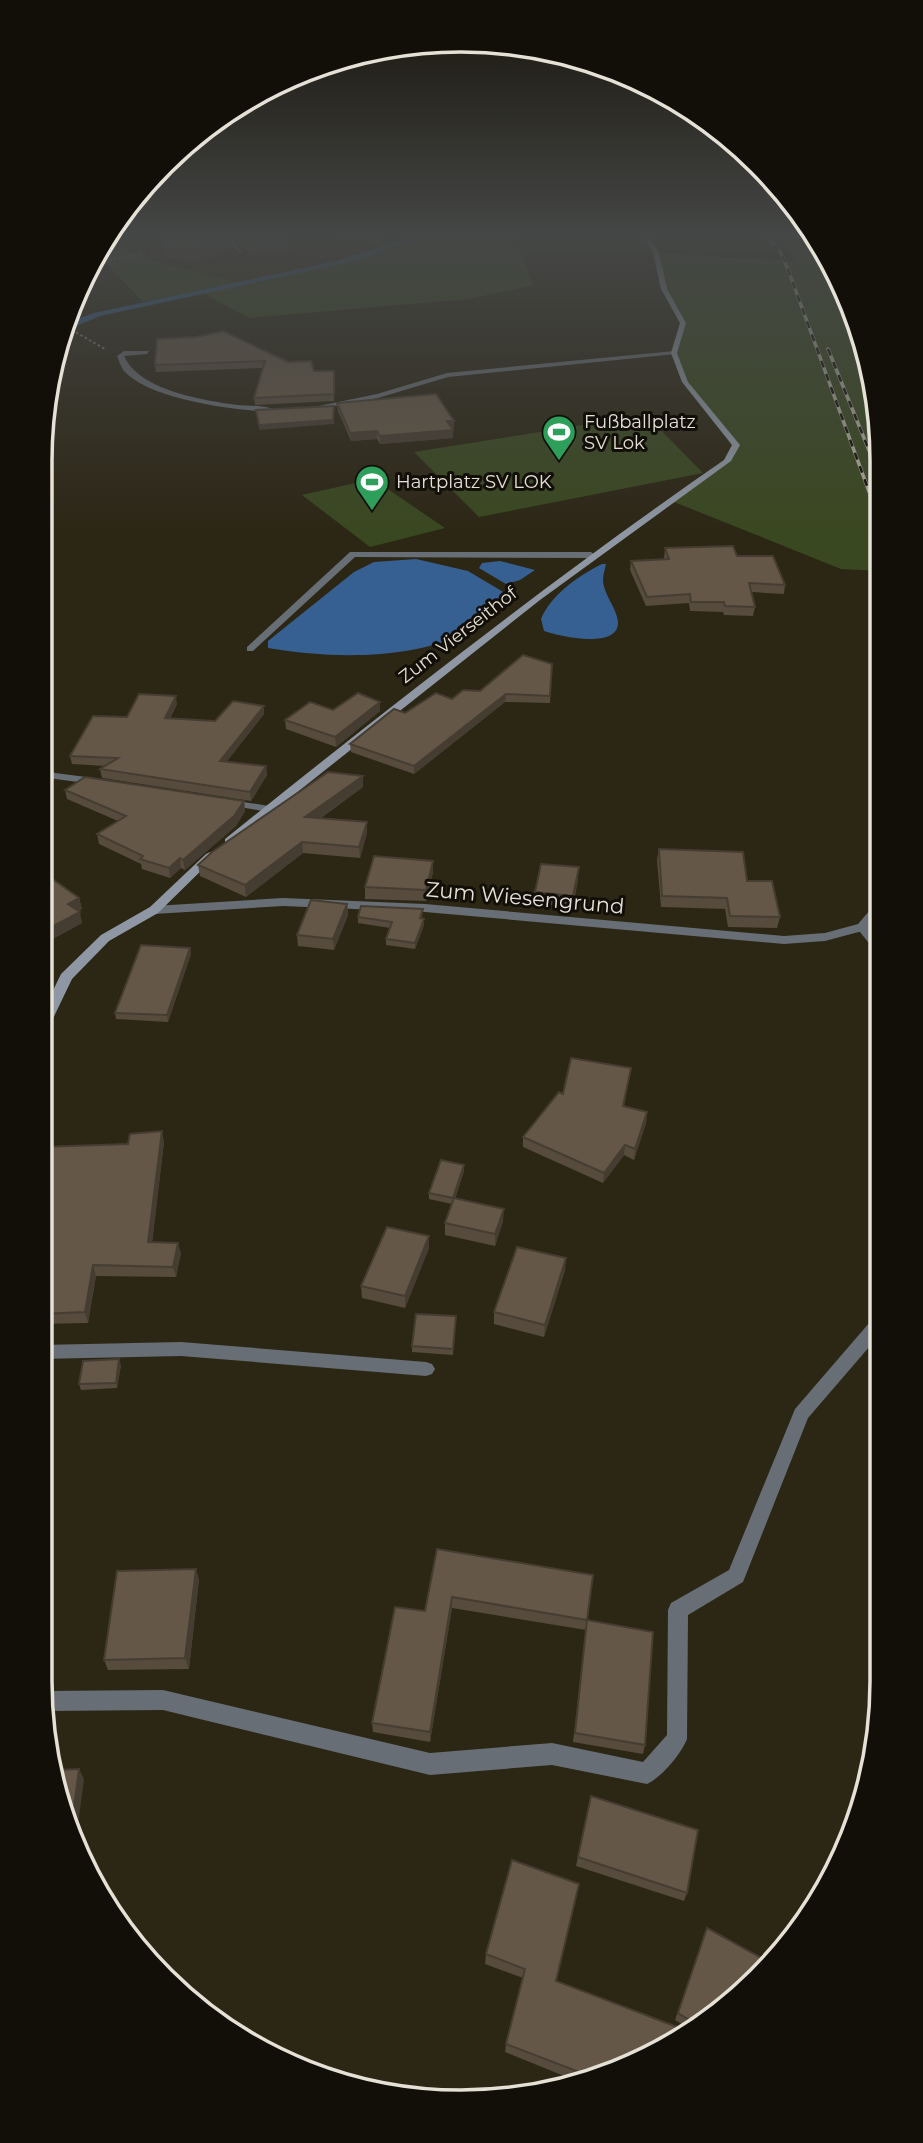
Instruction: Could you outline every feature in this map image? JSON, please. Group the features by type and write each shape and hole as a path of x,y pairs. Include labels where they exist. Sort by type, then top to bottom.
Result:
{"street":[{"path":"307,409 378,396 447,375 674,353 680,334"},
{"path":"147,352 123,354 120,356 121,365 131,376 167,391 254,410 281,410"},
{"name":"Zum Vierseithof","path":"53,1003 66,977 105,938 154,910 209,857 487,634 591,555 727,461 736,445 685,382 674,353"},
{"path":"250,649 353,554 591,555"},
{"path":"53,777 113,784"},
{"path":"217,801 269,809"},
{"name":"Zum Wiesengrund","path":"154,910 283,902 425,908 784,940 825,936 862,926"},
{"path":"870,917 862,926 870,936"},
{"path":"53,994 57,995"},
{"path":"53,1701 163,1699 430,1764 552,1754 647,1773 677,1739 678,1610 736,1576 801,1414 870,1334"},
{"path":"53,1352 181,1349 426,1369"}],"path":[{"path":"77,334 109,351 123,354"}],"green space":[{"path":"680,334 850,334 863,382 870,435 870,570 841,569 669,500 727,461 736,445 685,382 674,353"},
{"name":"Fußballplatz SV Lok","path":"646,415 703,473 479,517 414,452"},
{"name":"Hartplatz SV LOK","path":"373,479 445,528 370,547 302,495"}],"water":[{"path":"416,559 468,571 510,596 486,621 470,632 422,648 370,655 345,655 268,648 268,641 354,572 374,562"},
{"path":"500,561 535,570 520,580 506,584 479,568 482,563"},
{"path":"606,564 604,585 617,617 616,631 609,636 587,639 544,631 541,619 551,602 575,580"}],"building":[{"path":"229,334 288,362 311,361 314,371 334,371 334,394 254,398 265,361 155,365 157,339"},
{"path":"436,394 454,421 447,421 453,430 380,436 377,431 350,433 337,403"},
{"path":"334,406 333,420 259,425 256,410"},
{"path":"733,546 737,556 773,556 785,585 749,583 755,607 725,606 724,602 691,602 690,594 647,597 631,561 669,559 665,548"},
{"path":"523,655 552,664 550,696 506,694 414,766 350,744 394,709 405,713 436,693 452,699 463,690 480,691"},
{"path":"358,693 380,702 335,737 285,720 310,702 333,710"},
{"path":"139,694 176,696 165,718 215,721 233,701 264,706 220,761 266,766 250,792 100,769 118,758 70,756 93,716 127,717"},
{"path":"328,772 363,776 305,817 367,822 359,847 302,842 245,885 198,865 212,852"},
{"path":"85,777 244,801 234,816 183,860 180,858 169,868 140,859 143,856 97,834 126,816 65,790"},
{"path":"659,849 743,852 747,881 772,881 780,917 730,916 727,898 662,896"},
{"path":"374,856 433,861 426,890 365,887"},
{"path":"541,864 579,867 573,896 535,892"},
{"path":"53,879 79,898 68,904 80,912 53,926"},
{"path":"311,900 347,904 333,939 297,935"},
{"path":"361,906 423,909 420,918 424,919 415,943 386,939 392,922 358,917"},
{"path":"141,945 190,948 167,1015 115,1013"},
{"path":"571,1058 631,1068 623,1106 647,1112 635,1149 625,1145 604,1173 523,1137 559,1092 563,1094"},
{"path":"162,1131 148,1242 178,1243 173,1267 93,1265 85,1312 53,1313 53,1147 128,1144 130,1134"},
{"path":"441,1160 464,1165 453,1198 429,1193"},
{"path":"454,1198 504,1209 495,1234 445,1223"},
{"path":"387,1227 429,1236 405,1296 361,1286"},
{"path":"517,1247 566,1258 545,1325 494,1312"},
{"path":"416,1314 456,1316 453,1349 412,1346"},
{"path":"119,1359 116,1383 79,1384 83,1361"},
{"path":"437,1549 593,1575 587,1620 452,1597 430,1732 372,1723 395,1607 425,1611"},
{"path":"196,1569 185,1658 104,1660 117,1571"},
{"path":"587,1620 653,1632 645,1745 575,1733"},
{"path":"79,1769 74,1811 66,1787 62,1770"},
{"path":"591,1796 698,1830 687,1893 578,1857"},
{"path":"512,1860 579,1884 556,1981 677,2027 677,2030 618,2059 581,2073 506,2044 525,1969 486,1954"},
{"path":"707,1928 762,1958 731,1989 691,2021 678,2013"}],"railway":[{"path":"812,334 870,494"},
{"path":"828,349 870,453"}],"place":[{"name":"Fußballplatz SV Lok","path":"559,462"},
{"name":"Hartplatz SV LOK","path":"372,512"}]}
